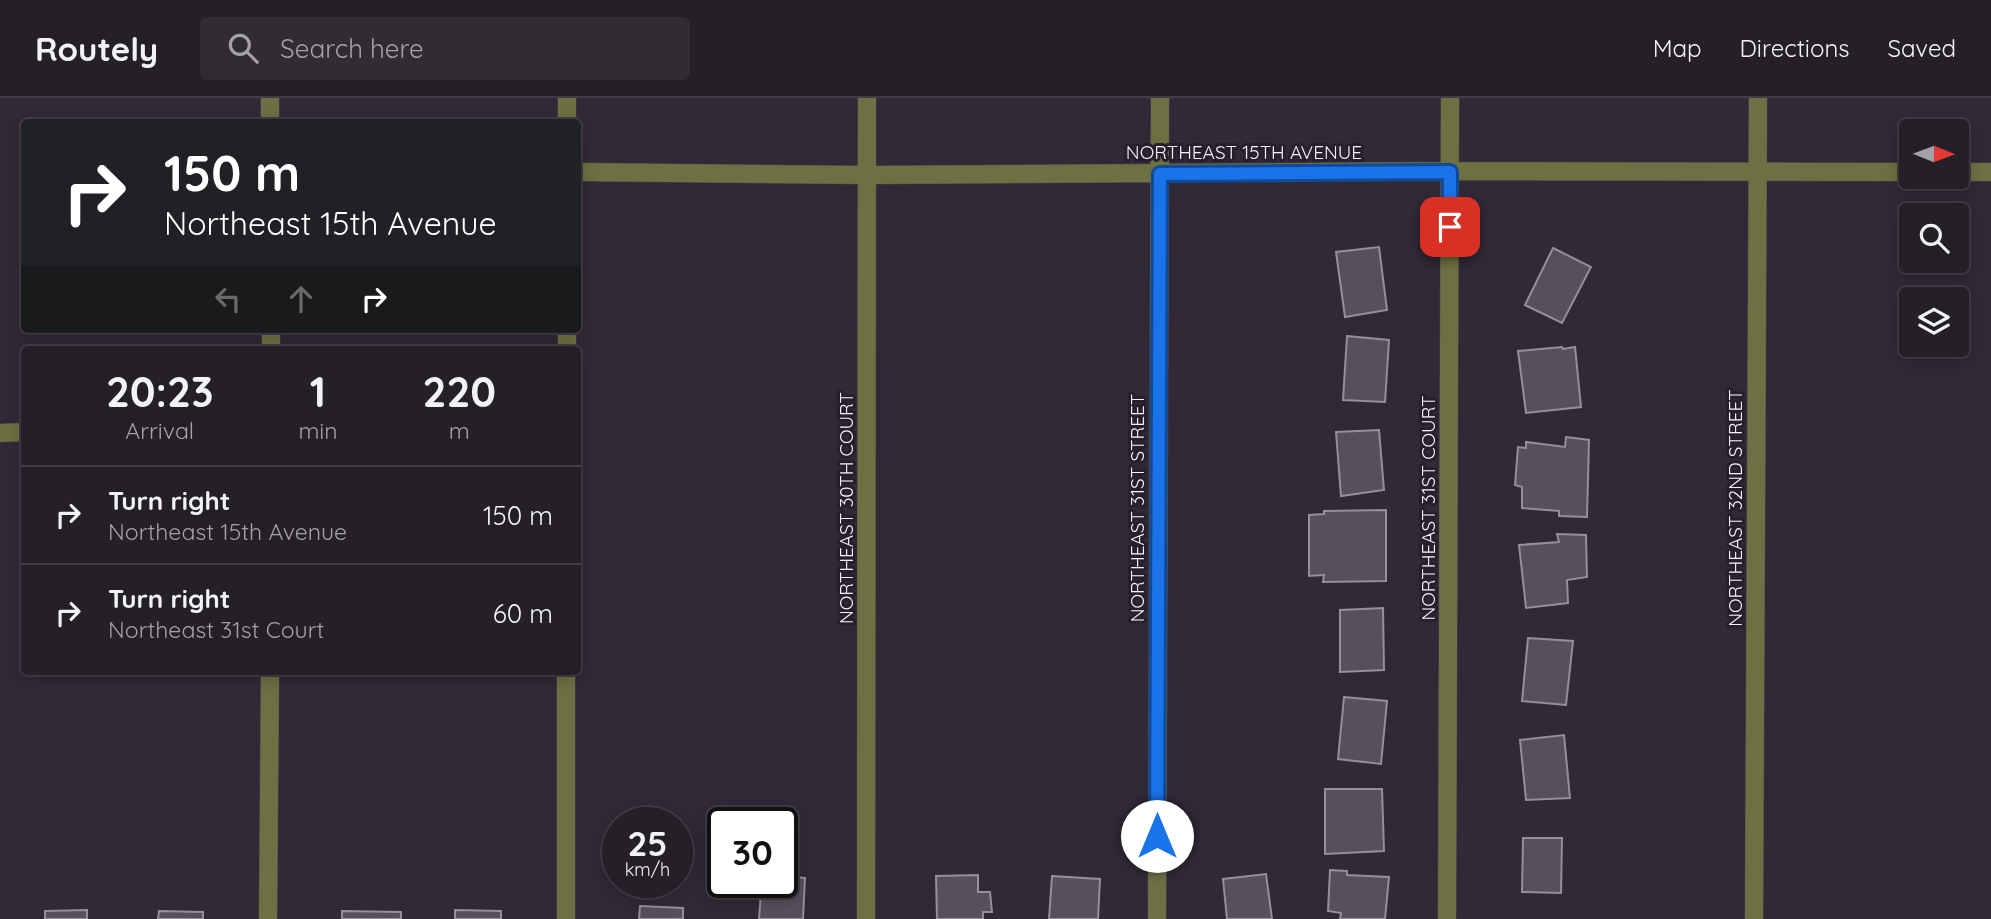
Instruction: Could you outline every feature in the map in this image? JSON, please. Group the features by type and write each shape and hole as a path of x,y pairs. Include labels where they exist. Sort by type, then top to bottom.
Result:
{"street":[{"path":"270,98 271,119"},
{"path":"567,98 567,119"},
{"name":"NORTHEAST 30TH COURT","path":"866,919 867,98"},
{"name":"NORTHEAST 31ST STREET","path":"1157,919 1160,98"},
{"name":"NORTHEAST 31ST COURT","path":"1447,919 1450,98"},
{"name":"NORTHEAST 32ND STREET","path":"1754,919 1758,98"},
{"name":"NORTHEAST 15TH AVENUE","path":"581,173 867,175 1899,172"},
{"path":"1969,172 1991,172"},
{"path":"0,433 21,432"},
{"path":"268,919 270,675"},
{"path":"566,675 566,919"}],"building":[{"path":"1379,247 1387,310 1345,317 1336,252"},
{"path":"1553,248 1591,267 1562,323 1525,305"},
{"path":"1347,336 1389,340 1385,402 1343,400"},
{"path":"1575,347 1581,407 1526,413 1518,351"},
{"path":"1379,430 1384,490 1341,496 1336,432"},
{"path":"1566,437 1589,440 1587,517 1559,516 1559,511 1522,508 1522,487 1515,485 1518,447 1526,448 1526,442 1565,447"},
{"path":"1386,510 1386,581 1323,582 1324,575 1309,576 1309,515 1324,514 1324,511"},
{"path":"1557,534 1586,535 1587,577 1567,580 1568,603 1526,608 1519,545 1559,542"},
{"path":"1383,608 1384,670 1340,672 1340,610"},
{"path":"1528,638 1573,641 1566,705 1522,701"},
{"path":"1344,697 1387,701 1381,764 1338,759"},
{"path":"1564,735 1570,798 1526,800 1520,740"},
{"path":"1325,789 1382,789 1384,851 1325,854"},
{"path":"1523,838 1562,838 1561,893 1522,892"},
{"path":"1330,870 1347,871 1347,875 1389,877 1385,919 1340,919 1341,913 1328,911"},
{"path":"1266,874 1272,919 1227,919 1223,879"},
{"path":"978,875 978,892 990,892 992,912 983,912 983,919 937,919 936,876"},
{"path":"1052,876 1100,879 1098,919 1049,919"},
{"path":"798,877 805,878 803,919 759,919 761,898 798,898"},
{"path":"640,906 683,908 683,919 639,919"},
{"path":"87,910 87,919 45,919 45,911"},
{"path":"455,910 501,911 501,919 455,919"},
{"path":"159,911 203,912 203,919 158,919"},
{"path":"342,911 401,912 401,919 342,919"}],"route":[{"path":"1157,836 1160,174 1450,172 1450,227"}]}
